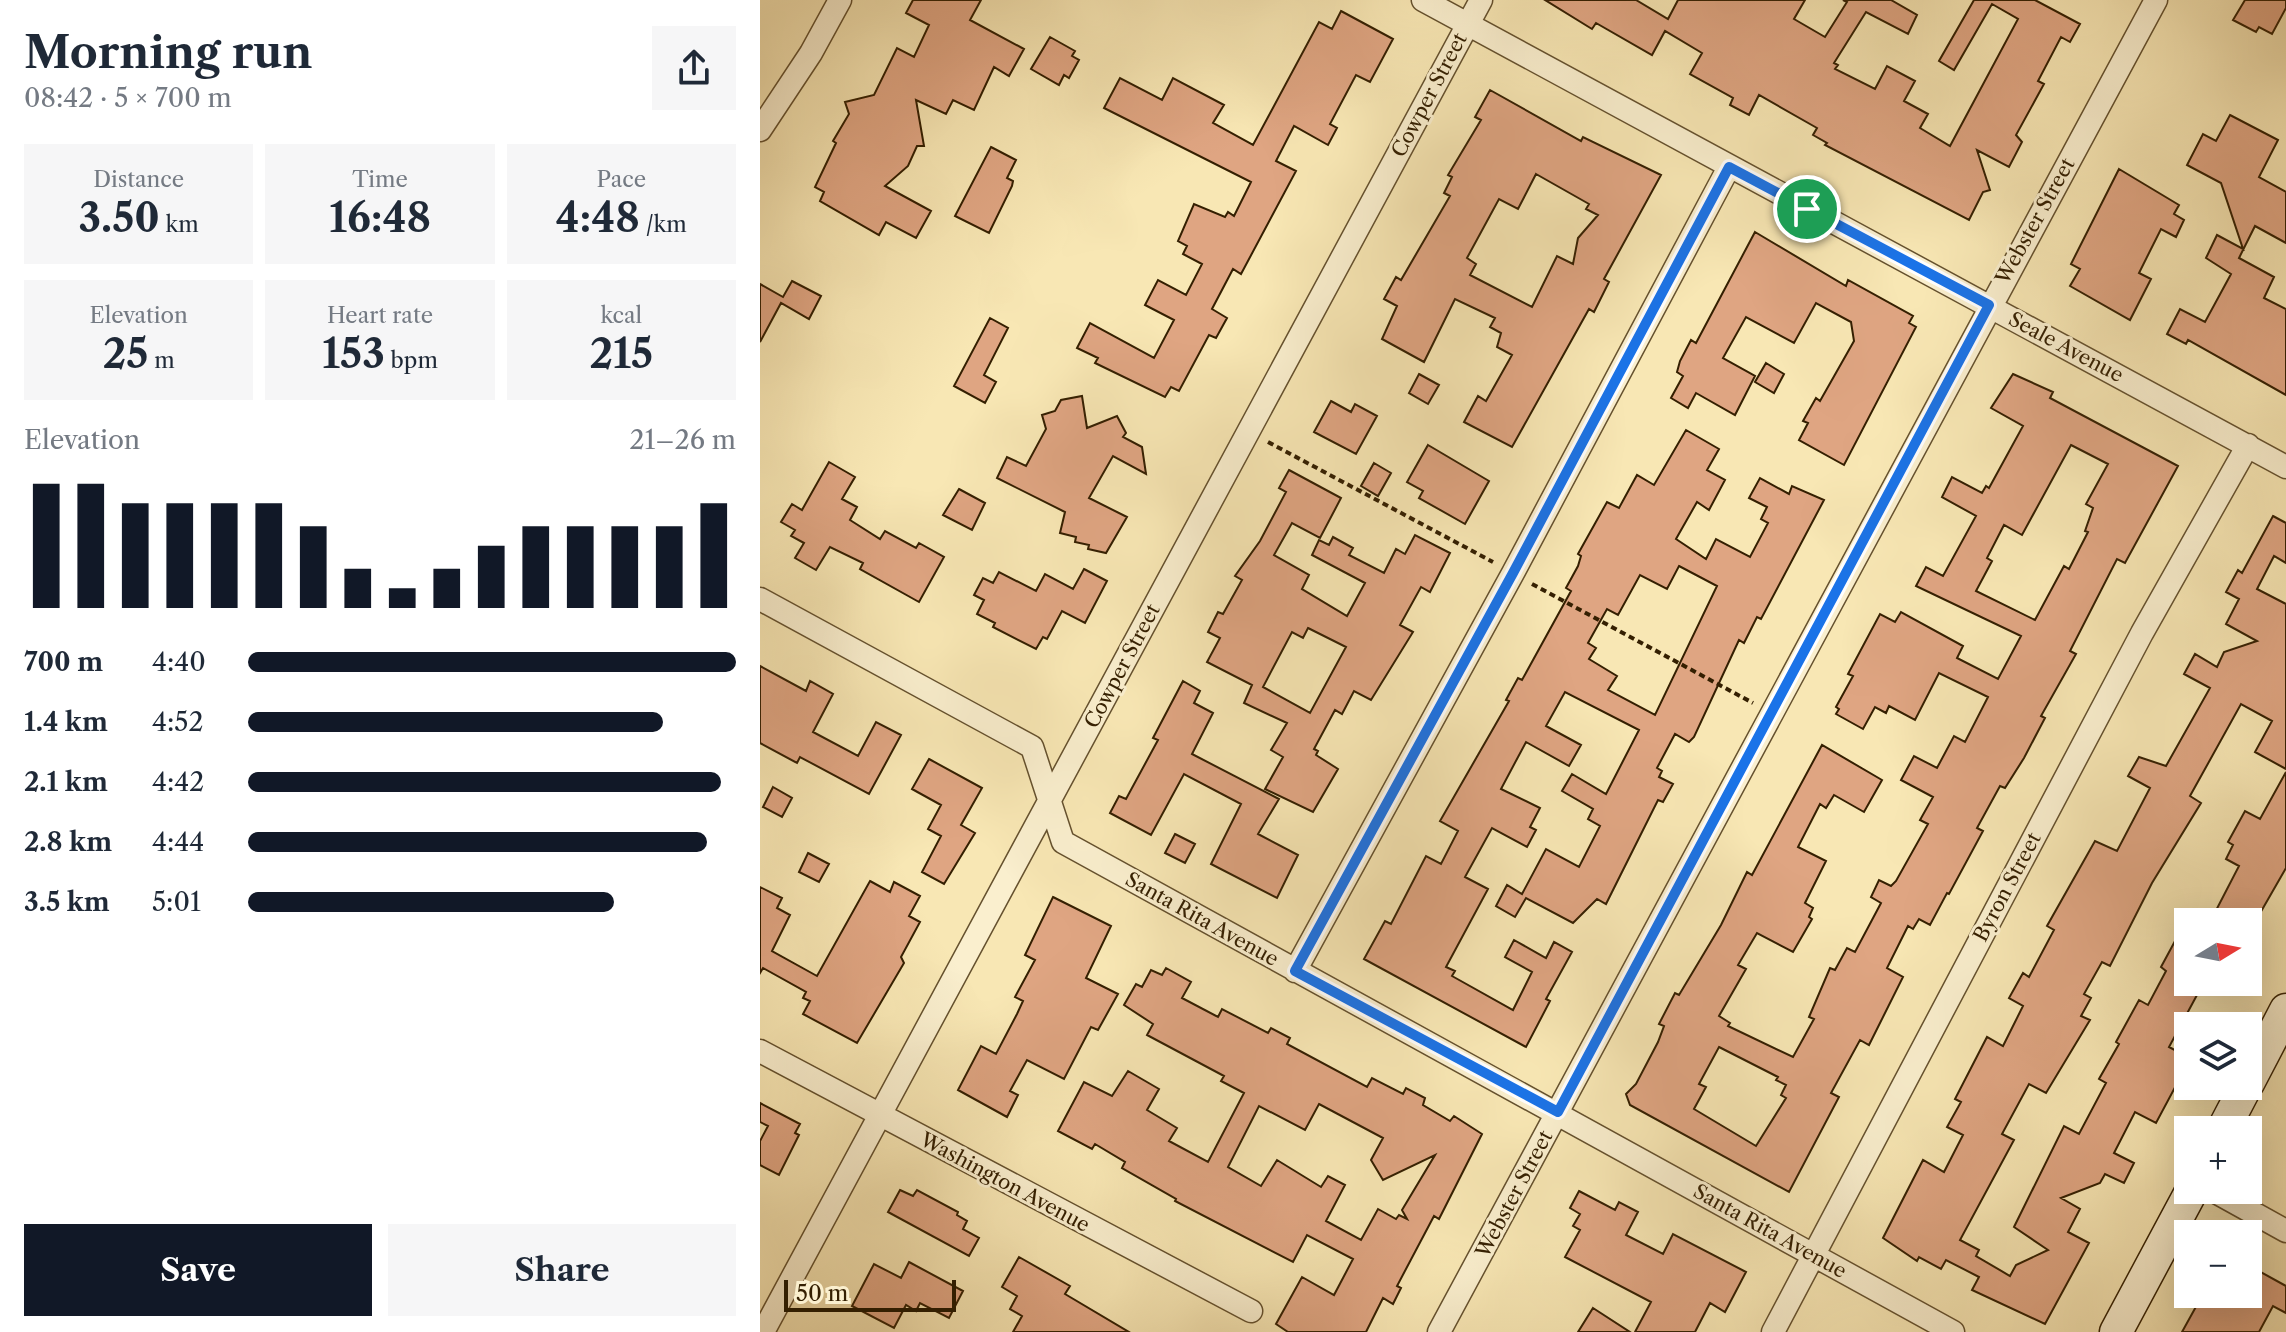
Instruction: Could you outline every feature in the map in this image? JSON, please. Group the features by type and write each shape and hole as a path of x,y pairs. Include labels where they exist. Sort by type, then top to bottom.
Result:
{"main road":[{"path":"2262,1056 2286,1010"},
{"path":"2116,1332 2185,1204"}],"street":[{"path":"760,130 811,53 840,0"},
{"name":"Seale Avenue","path":"1423,0 2286,467"},
{"name":"Cowper Street","path":"763,1332 1481,0"},
{"name":"Webster Street","path":"1439,1332 1989,305 2156,0"},
{"path":"1295,971 1513,573 1729,167"},
{"name":"Byron Street","path":"1773,1332 2134,647 2248,445"},
{"name":"Santa Rita Avenue","path":"760,599 1032,747 1063,842 1953,1332"},
{"name":"Washington Avenue","path":"760,1051 1251,1311"},
{"path":"2237,1204 2286,1231"}],"building":[{"path":"913,0 981,0 970,20 1024,49 1009,76 994,67 974,110 953,100 946,114 916,100 924,146 917,146 908,166 885,186 931,211 916,238 886,222 879,235 820,201 824,192 815,187 836,143 833,141 849,114 845,102 874,95 897,48 914,57 929,25 906,13"},
{"path":"1545,0 1636,0 1668,19 1678,0 1805,0 1794,19 1825,37 1847,2 1843,0 1891,0 1917,15 1908,34 1866,12 1834,63 1838,65 1835,69 1875,89 1887,66 1915,81 1904,101 1928,114 1920,128 1950,146 2018,19 1992,4 1954,70 1939,61 1974,0 2035,0 2080,24 2070,42 2061,37 2038,81 2044,84 2016,135 2022,142 2009,167 1977,150 1990,190 1983,192 1969,220 1825,145 1827,143 1813,135 1817,128 1759,95 1749,115 1730,105 1733,98 1690,74 1702,53 1665,31 1652,55 1596,23 1592,29"},
{"path":"2245,0 2286,0 2286,8 2272,34 2259,27 2256,32 2233,20"},
{"path":"1341,11 1393,39 1370,82 1356,75 1330,124 1337,128 1328,145 1294,126 1276,161 1296,171 1241,274 1233,269 1212,309 1227,318 1216,338 1209,335 1179,391 1171,387 1165,397 1095,363 1098,358 1077,348 1090,323 1154,358 1174,320 1145,305 1158,280 1186,295 1202,264 1183,254 1187,246 1178,241 1194,204 1225,217 1228,212 1234,216 1251,182 1104,108 1120,78 1162,100 1173,78 1224,105 1213,123 1253,145 1319,22 1332,29"},
{"path":"1050,37 1075,51 1072,56 1079,60 1069,78 1064,75 1059,85 1031,69"},
{"path":"1490,90 1581,141 1583,137 1661,175 1604,279 1609,282 1594,312 1589,309 1512,447 1464,422 1478,396 1486,401 1512,355 1497,347 1501,333 1490,327 1495,318 1455,299 1424,362 1382,339 1397,306 1384,299 1396,277 1401,280 1450,196 1444,193 1452,177 1448,175 1481,120 1475,117","holes":["1536,174 1589,204 1586,209 1598,215 1578,238 1573,264 1557,256 1532,307 1470,275 1476,264 1467,258 1499,199 1518,209"]},
{"path":"2230,115 2278,140 2259,177 2286,192 2286,243 2255,226 2239,258 2274,277 2264,298 2286,309 2286,395 2188,340 2186,344 2167,334 2180,309 2205,322 2231,274 2206,258 2217,235 2243,249 2221,183 2187,165 2203,134 2216,141"},
{"path":"991,147 1016,160 1007,178 1013,181 1012,186 989,233 955,216"},
{"path":"2119,169 2179,205 2174,214 2184,220 2176,237 2161,229 2139,273 2151,279 2130,320 2070,286 2080,269 2071,264"},
{"path":"1755,232 1846,286 1848,280 1913,316 1909,323 1916,327 1844,465 1799,440 1808,423 1803,421 1816,398 1820,401 1854,341 1851,322 1816,303 1794,343 1746,317 1723,358 1755,376 1735,415 1696,393 1688,408 1671,398 1683,376 1677,372 1680,361 1691,340 1696,343"},
{"path":"792,281 821,296 809,319 781,303 760,342 760,284 783,297"},
{"path":"990,318 1008,328 984,375 996,382 985,403 954,386"},
{"path":"1766,363 1784,374 1774,393 1755,382"},
{"path":"1419,374 1439,385 1428,404 1409,393"},
{"path":"2013,374 2053,392 2050,398 2178,466 2125,563 2117,559 2070,651 2076,654 2041,716 2045,718 2024,758 2005,788 2000,786 1977,828 1983,831 1949,894 1930,925 1919,919 1913,929 1908,926 1887,968 1903,977 1869,1045 1860,1040 1831,1093 1839,1097 1789,1192 1630,1105 1626,1094 1636,1084 1658,1042 1664,1026 1659,1024 1675,993 1679,995 1721,925 1747,872 1752,875 1822,745 1882,780 1864,812 1834,795 1826,808 1820,804 1798,847 1826,861 1805,903 1813,908 1809,917 1812,919 1793,952 1757,933 1738,965 1746,969 1719,1016 1730,1023 1728,1026 1793,1057 1814,1019 1809,1017 1830,968 1835,970 1847,948 1855,952 1881,903 1871,897 1879,880 1891,886 1896,881 1928,824 1920,820 1933,797 1901,780 1914,756 1937,768 1954,736 1965,742 1988,697 1939,673 1915,720 1889,706 1886,713 1875,707 1863,729 1836,714 1839,709 1836,707 1853,676 1848,674 1880,614 1895,622 1901,612 1963,646 1957,658 1998,679 2021,636 1916,586 1926,567 1943,576 1976,516 1942,497 1952,477 1982,493 1986,486 1989,488 2023,426 1991,408","holes":["2071,445 2108,464 2086,504 2093,508 2085,531 2088,532 2069,569 2064,566 2035,620 1976,591 1992,561 1987,558 2004,525 2022,535","1719,1047 1778,1077 1776,1080 1786,1085 1781,1095 1786,1098 1756,1146 1694,1109 1706,1087 1699,1084"]},
{"path":"1082,396 1087,428 1117,416 1126,433 1123,437 1142,447 1146,474 1113,456 1089,498 1127,517 1106,553 1088,549 1089,545 1075,542 1076,537 1060,533 1065,512 997,478 1007,457 1026,466 1046,429 1042,415 1055,411 1061,400"},
{"path":"1331,401 1351,412 1355,404 1377,416 1356,454 1314,432"},
{"path":"1686,430 1719,449 1707,470 1725,480 1709,510 1697,502 1676,539 1706,559 1716,539 1750,557 1768,523 1761,519 1767,507 1749,498 1760,478 1789,494 1792,486 1824,500 1761,619 1757,617 1744,643 1739,640 1694,737 1689,742 1675,734 1657,768 1662,771 1659,777 1673,784 1663,802 1658,800 1606,904 1597,899 1573,923 1526,898 1515,917 1496,906 1507,885 1522,894 1546,849 1579,867 1600,826 1588,819 1593,809 1562,791 1572,774 1606,794 1639,730 1565,692 1546,726 1581,745 1569,766 1526,742 1501,789 1540,808 1530,827 1536,830 1527,847 1492,828 1465,877 1488,889 1446,967 1455,971 1452,976 1513,1010 1532,972 1505,957 1514,940 1546,958 1554,942 1572,952 1546,999 1550,1001 1526,1047 1364,959 1385,921 1391,924 1426,856 1441,864 1458,831 1440,821 1509,701 1506,700 1518,678 1522,680 1571,591 1566,588 1578,566 1581,556 1578,554 1607,502 1619,508 1637,475 1654,485","holes":["1679,566 1717,586 1655,715 1608,690 1617,676 1589,659 1596,648 1588,643 1607,609 1618,615 1640,575 1667,589"]},
{"path":"1428,445 1489,481 1465,524 1419,498 1423,491 1407,482"},
{"path":"829,462 855,477 842,499 857,507 850,520 880,539 885,531 916,548 919,543 944,557 919,602 860,569 863,563 830,547 816,570 795,558 804,543 791,536 795,530 781,522 792,504 802,510"},
{"path":"1374,463 1391,473 1378,496 1361,486"},
{"path":"1289,470 1341,498 1320,538 1292,523 1274,555 1309,575 1302,589 1347,616 1365,583 1312,555 1319,540 1329,545 1333,537 1353,548 1349,555 1384,573 1396,549 1405,554 1415,535 1450,553 1430,592 1421,587 1400,625 1413,632 1371,700 1354,691 1342,714 1335,710 1314,749 1318,751 1316,755 1338,769 1313,812 1265,789 1283,757 1271,750 1287,723 1244,703 1252,685 1207,662 1220,638 1208,632 1218,612 1223,614 1242,580 1235,576 1260,541 1286,492 1279,488","holes":["1308,628 1346,647 1310,713 1263,687 1292,632 1303,638"]},
{"path":"959,489 985,503 972,530 943,515"},
{"path":"2273,516 2286,523 2286,563 2274,556 2257,589 2286,604 2286,769 2255,752 2272,721 2241,704 2190,796 2201,803 2152,883 2110,966 2102,962 2084,994 2091,998 2081,1016 2090,1020 2046,1093 2029,1084 2002,1134 2014,1140 1960,1240 1979,1250 1976,1256 2010,1276 2016,1265 2048,1250 2014,1227 2064,1126 2079,1134 2106,1083 2099,1079 2119,1044 2116,1042 2139,1000 2148,1005 2166,971 2161,967 2174,943 2174,996 2196,996 2188,1012 2174,1012 2174,1038 2169,1047 2174,1050 2174,1089 2156,1123 2135,1112 2114,1153 2134,1163 2124,1183 2105,1174 2100,1183 2061,1198 2080,1209 2068,1232 2089,1243 2045,1324 1972,1290 1979,1277 1946,1260 1941,1269 1919,1257 1917,1261 1883,1238 1923,1160 1944,1172 1963,1135 1947,1127 1961,1102 1955,1099 1987,1037 2003,1046 2023,1006 2009,998 2023,973 2029,977 2054,930 2047,926 2095,841 2117,851 2150,788 2128,776 2139,757 2166,766 2210,688 2184,674 2195,654 2217,667 2224,652 2257,641 2226,624 2239,599 2226,592 2238,570 2242,573"},
{"path":"1084,569 1107,581 1085,623 1062,611 1047,639 1043,637 1036,649 993,627 995,623 977,614 984,600 974,595 983,578 993,583 999,572 1036,591 1045,574 1073,589"},
{"path":"760,666 806,691 810,681 833,694 813,732 858,756 876,722 901,735 869,794 800,757 797,763 760,743"},
{"path":"1183,681 1200,691 1194,703 1213,713 1192,754 1279,799 1258,834 1298,855 1277,898 1211,864 1241,804 1184,774 1151,835 1110,813 1119,796 1126,799 1158,740 1153,738"},
{"path":"929,759 982,788 961,825 975,833 944,884 922,872 941,836 928,829 941,805 912,789"},
{"path":"2286,772 2286,868 2262,910 2217,908 2239,866 2226,859 2233,845 2228,842 2245,811 2260,819"},
{"path":"773,787 792,798 782,817 763,807"},
{"path":"1175,834 1195,844 1185,863 1165,853"},
{"path":"808,853 829,864 819,882 799,872"},
{"path":"870,881 890,892 894,882 920,896 909,916 920,922 901,957 904,963 857,1043 803,1014 810,1001 803,998 806,992 763,968 760,973 760,887 782,898 777,908 790,915 772,951 817,976"},
{"path":"1053,897 1111,926 1086,978 1118,994 1098,1030 1091,1027 1064,1079 1027,1060 1010,1091 1018,1095 1007,1117 958,1090 981,1046 996,1054 1017,1014 1023,1001 1015,997 1035,960 1025,955"},
{"path":"1166,968 1191,982 1182,998 1218,1017 1222,1009 1268,1033 1271,1028 1290,1038 1287,1044 1367,1087 1372,1078 1403,1094 1406,1088 1425,1098 1423,1105 1450,1121 1454,1116 1482,1134 1439,1219 1434,1216 1397,1286 1401,1288 1393,1304 1383,1298 1366,1332 1288,1332 1276,1324 1302,1277 1334,1295 1353,1259 1307,1235 1293,1262 1175,1201 1122,1168 1125,1162 1095,1144 1092,1149 1058,1131 1084,1082 1112,1096 1128,1071 1159,1089 1147,1110 1177,1128 1169,1141 1208,1162 1244,1093 1221,1081 1224,1076 1147,1035 1153,1024 1124,1005 1136,984 1142,987 1151,970 1162,975","holes":["1319,1104 1383,1138 1371,1160 1383,1180 1435,1155 1402,1210 1407,1219 1399,1215 1396,1219 1378,1209 1361,1240 1326,1221 1345,1185 1328,1176 1321,1187 1277,1160 1261,1186 1228,1167 1259,1106 1305,1130"]},
{"path":"760,1103 800,1124 795,1133 799,1135 779,1175 760,1165 760,1141 768,1126 760,1122"},
{"path":"900,1190 913,1196 917,1190 958,1212 957,1215 967,1221 963,1229 979,1238 969,1256 888,1212"},
{"path":"1579,1191 1615,1210 1619,1202 1638,1212 1626,1235 1663,1254 1673,1234 1746,1272 1725,1312 1710,1303 1695,1332 1635,1332 1651,1302 1565,1257 1580,1230 1573,1226 1580,1214 1570,1208"},
{"path":"1019,1257 1070,1286 1065,1294 1129,1332 1013,1332 1022,1316 1010,1309 1017,1296 1002,1287"},
{"path":"909,1262 963,1291 949,1318 920,1303 916,1311 906,1305 894,1328 852,1306 874,1264 901,1278"},
{"path":"2262,1273 2286,1286 2286,1313 2273,1306 2259,1332 2182,1332 2195,1308 2262,1308"},
{"path":"1593,1308 1630,1332 1578,1332"}],"route":[{"path":"1729,167 1807,209 1989,305 1558,1112 1295,971 1513,573 1729,167"}]}
